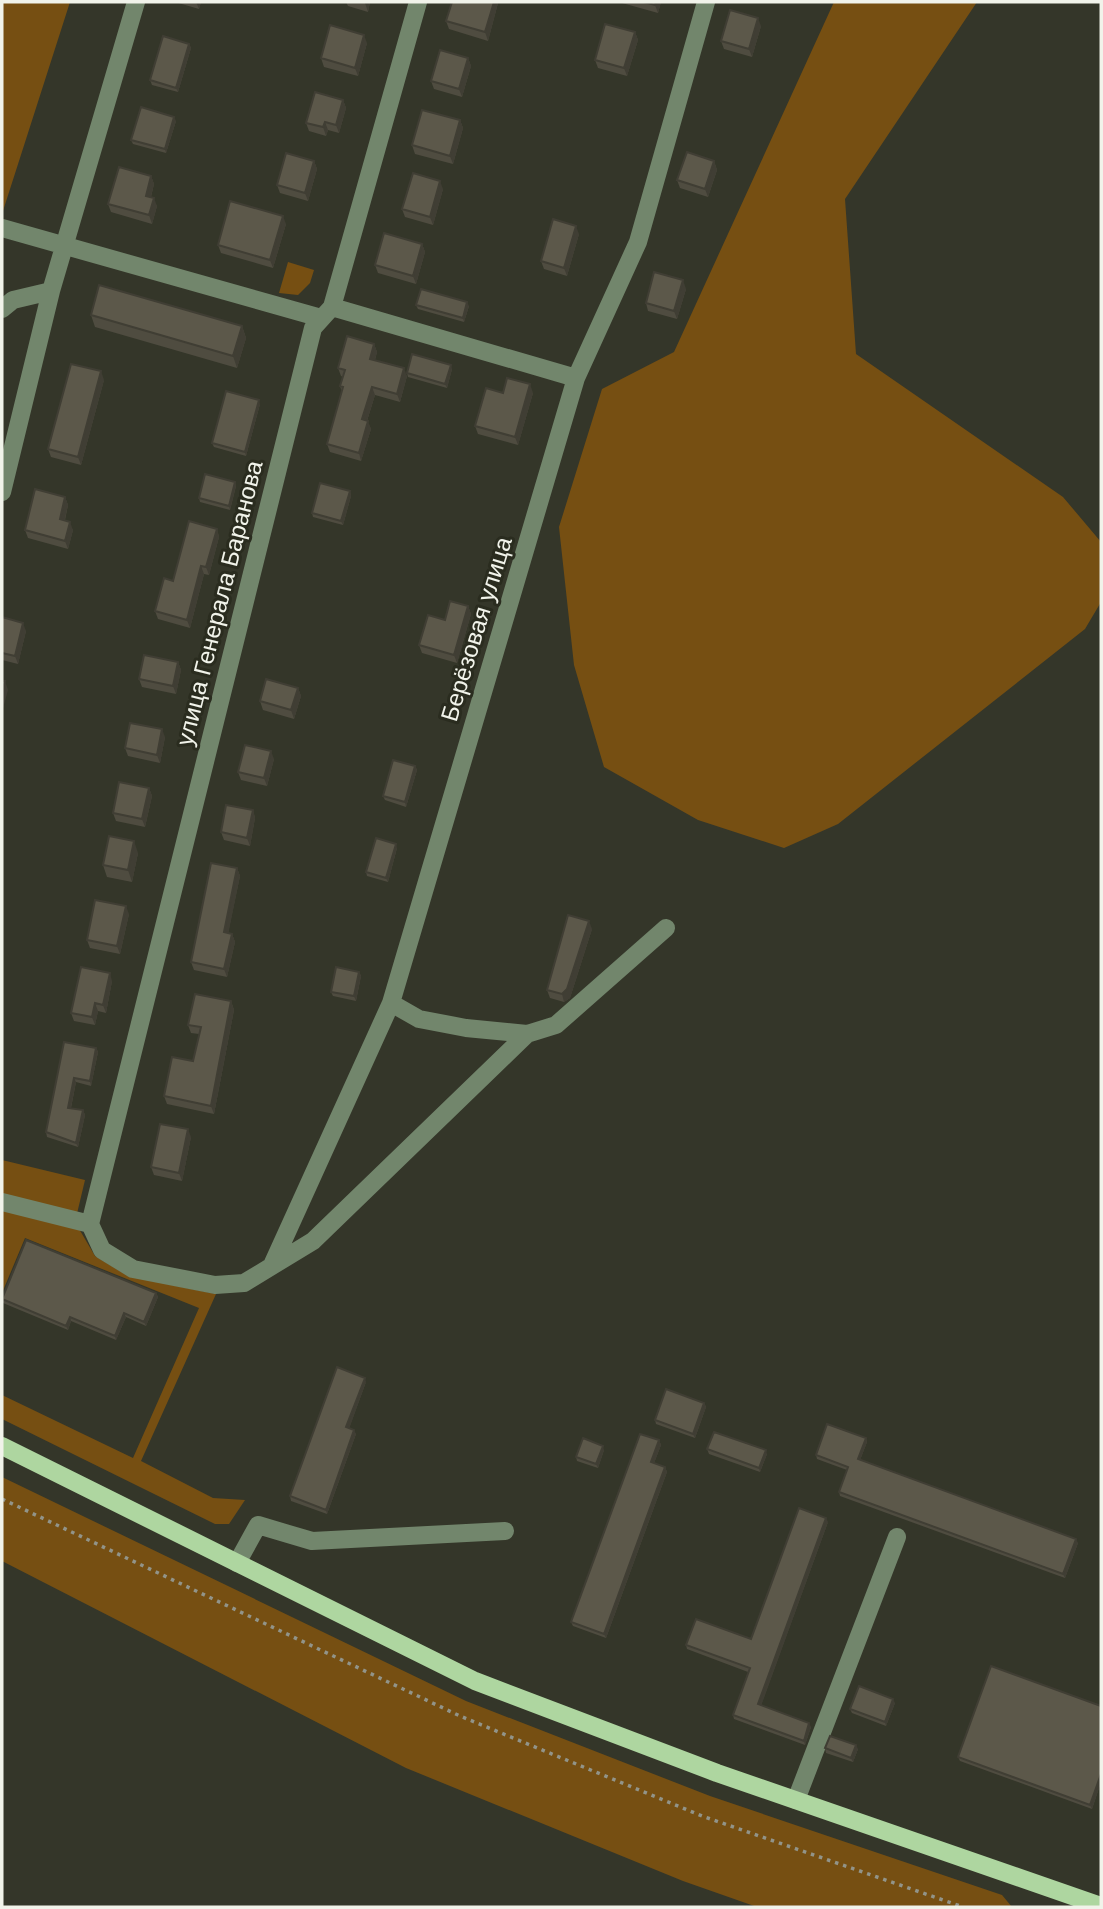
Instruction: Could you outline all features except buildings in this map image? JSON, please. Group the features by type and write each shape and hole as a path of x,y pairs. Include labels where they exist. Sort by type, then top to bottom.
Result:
{"main road":[{"path":"2,1446 475,1681 796,1800 1101,1906"}],"street":[{"path":"2,492 51,290 136,2"},
{"name":"улица Генерала Баранова","path":"90,1224 313,328 326,312 418,2"},
{"name":"Берёзовая улица","path":"273,1263 391,1003 576,378 638,242 706,2"},
{"path":"2,228 576,378"},
{"path":"2,309 13,300 51,290"},
{"path":"391,1003 419,1019 466,1028 527,1034 556,1025 666,928"},
{"path":"2,1202 90,1224 102,1250 133,1269 215,1285 244,1283 313,1241 527,1034"},
{"path":"237,1563 258,1525 312,1541 505,1531"},
{"path":"796,1800 897,1537"}],"path":[{"path":"2,1499 460,1716 702,1816 963,1907"}],"shaded area":[{"path":"2,2 70,2 2,214"},
{"path":"834,2 977,2 845,199 856,354 1063,497 1101,542 1101,602 1085,629 838,824 784,848 698,820 604,767 574,665 559,527 602,389 674,352"},
{"path":"288,262 314,270 310,283 298,295 279,293"},
{"path":"2,1160 85,1180 75,1222 95,1256 128,1276 216,1294 141,1461 213,1498 245,1500 229,1524 215,1524 2,1419 2,1395 133,1458 199,1308 25,1238 2,1293"},
{"path":"2,1477 466,1701 710,1796 1002,1895 1012,1907 757,1907 683,1881 406,1768 2,1561"}]}
